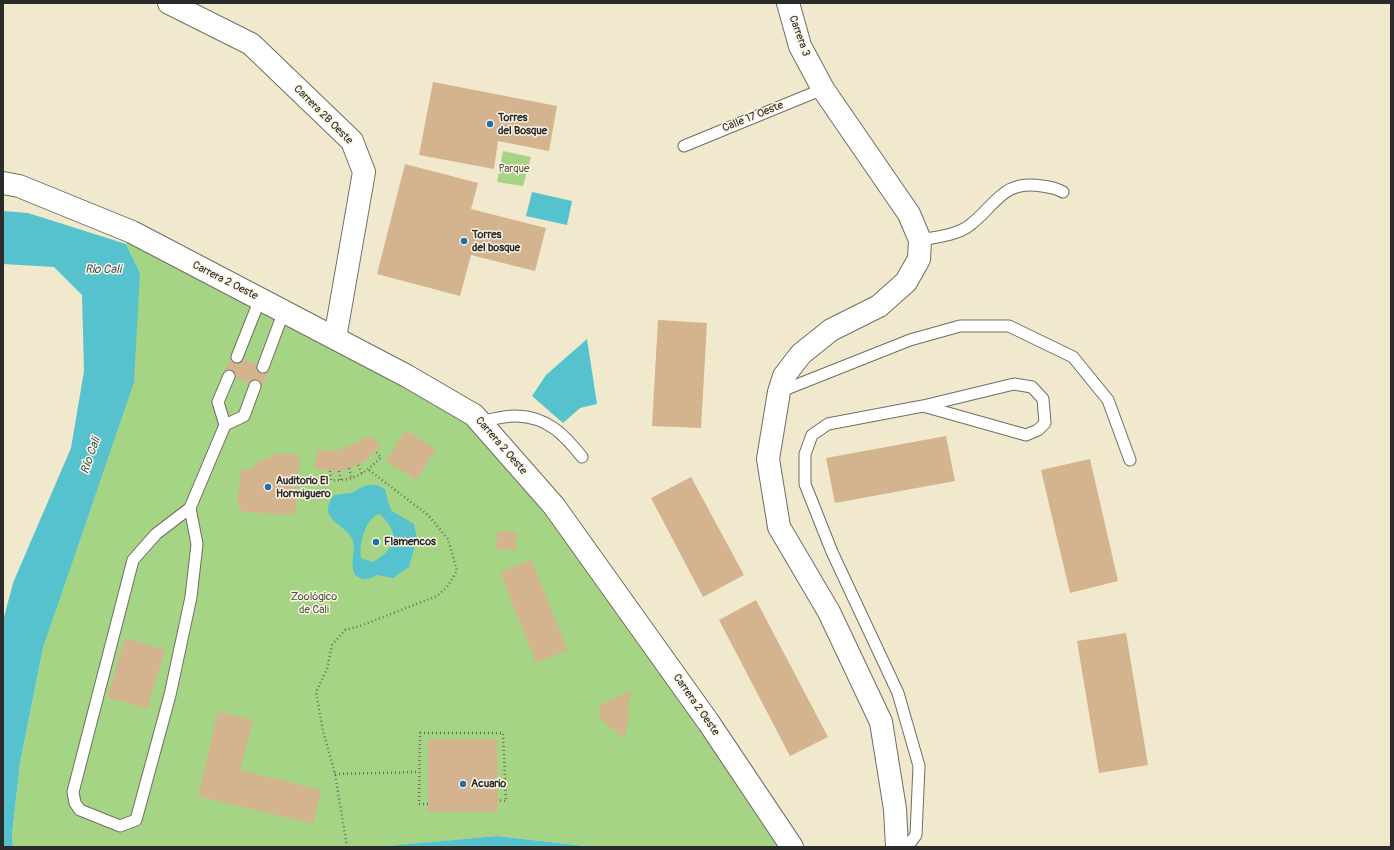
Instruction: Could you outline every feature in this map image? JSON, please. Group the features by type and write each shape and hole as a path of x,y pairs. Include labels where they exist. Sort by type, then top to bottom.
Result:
{"street":[{"name":"Carrera 2B Oeste","path":"169,3 251,44 352,141 364,172 334,338"},
{"name":"Carrera 3","path":"788,3 800,46 823,89 909,214 920,240"},
{"name":"Carrera 2 Oeste","path":"3,183 19,186 132,232 414,380 474,415 554,506 709,723 792,847"},
{"path":"897,847 895,809 881,722 829,612 779,527 768,459 779,392 784,376 801,354 831,330 879,306 906,282 919,259 920,240"}],"lane":[{"name":"Calle 17 Oeste","path":"684,146 823,89"},
{"path":"920,240 948,234 970,226 1010,188 1034,185 1057,188 1063,192"},
{"path":"237,357 260,299"},
{"path":"263,367 284,312"},
{"path":"779,392 910,340 960,326 1009,326 1073,357 1108,400 1130,460"},
{"path":"190,508 198,544 191,596 170,696 136,820 120,826 80,810 75,803 73,792 133,560 156,534 190,508 225,425 218,402 229,376"},
{"path":"907,847 916,835 919,766 898,693 832,552 805,484 805,454 812,435 828,424 923,406 1014,384 1032,387 1043,399 1045,424 1038,430 1026,435 923,406"},
{"path":"225,425 244,416 255,386"},
{"path":"480,422 516,416 540,420 568,438 582,457"}],"path":[{"path":"330,471 331,480 341,481 352,479 369,470 381,457 376,452"},
{"path":"358,465 362,474"},
{"path":"349,468 352,479"},
{"path":"339,470 341,481"},
{"path":"347,847 335,774 323,731 316,692 327,669 332,645 345,630 360,626 437,596 447,588 457,571 448,539 428,516 369,470"},
{"path":"428,804 418,804 420,734 503,733 506,801 497,800"},
{"path":"335,774 418,772"}],"green space":[{"name":"Parque","path":"503,151 531,157 523,186 497,182"},
{"name":"Zoológico de Cali","path":"132,232 474,415 792,847 594,847 497,836 385,847 13,847 12,835 20,763 43,648 109,452 140,273 126,244"}],"water":[{"path":"532,192 572,201 567,225 526,216"},
{"name":"Rio Cali","path":"3,211 28,213 126,244 140,273 134,382 43,648 20,763 12,835 13,847 3,847 3,621 13,583 71,448 84,371 82,295 54,267 3,264"},
{"path":"587,339 597,404 580,408 563,423 532,396 546,375"},
{"path":"377,485 385,489 392,511 414,524 417,539 409,567 393,578 377,575 369,579 363,579 355,575 353,571 353,541 350,535 334,521 328,511 329,504 334,495 352,493 362,487","holes":["380,514 387,522 393,535 393,541 387,552 373,562 361,558 362,539 370,520"]},
{"path":"497,836 594,847 385,847 399,845"}],"building":[{"name":"Torres del Bosque","path":"433,82 557,106 549,151 498,141 494,169 419,155"},
{"name":"Torres del bosque","path":"405,164 478,183 471,209 546,228 535,271 471,255 460,296 377,274"},
{"path":"658,320 707,323 701,428 652,426"},
{"path":"231,355 269,369 262,388 224,374"},
{"path":"406,430 436,449 416,480 386,461"},
{"path":"369,436 381,445 365,461 353,467 339,471 315,469 317,451 343,449"},
{"path":"946,436 955,481 835,503 826,458"},
{"name":"Auditorio El Hormiguero","path":"279,453 300,455 295,515 243,512 237,504 241,469 252,470 256,463"},
{"path":"1090,459 1118,581 1070,593 1041,470"},
{"path":"691,477 744,575 703,597 651,498"},
{"path":"497,532 516,532 516,550 497,550"},
{"path":"531,560 568,650 536,663 500,572"},
{"path":"756,600 828,737 790,756 719,620"},
{"path":"1126,633 1148,765 1099,773 1077,641"},
{"path":"125,638 165,650 147,709 107,697"},
{"path":"631,690 625,740 599,718 600,705"},
{"path":"218,711 253,720 240,770 321,790 313,824 198,796"},
{"name":"Acuario","path":"428,739 497,739 498,812 428,812"}],"place":[{"name":"Torres del Bosque","path":"490,124"},
{"name":"Torres del bosque","path":"464,241"},
{"name":"Auditorio El Hormiguero","path":"268,487"},
{"name":"Flamencos","path":"376,542"},
{"name":"Acuario","path":"463,784"}],"water label":[{"name":"Río Cali","path":"91,456"}]}
